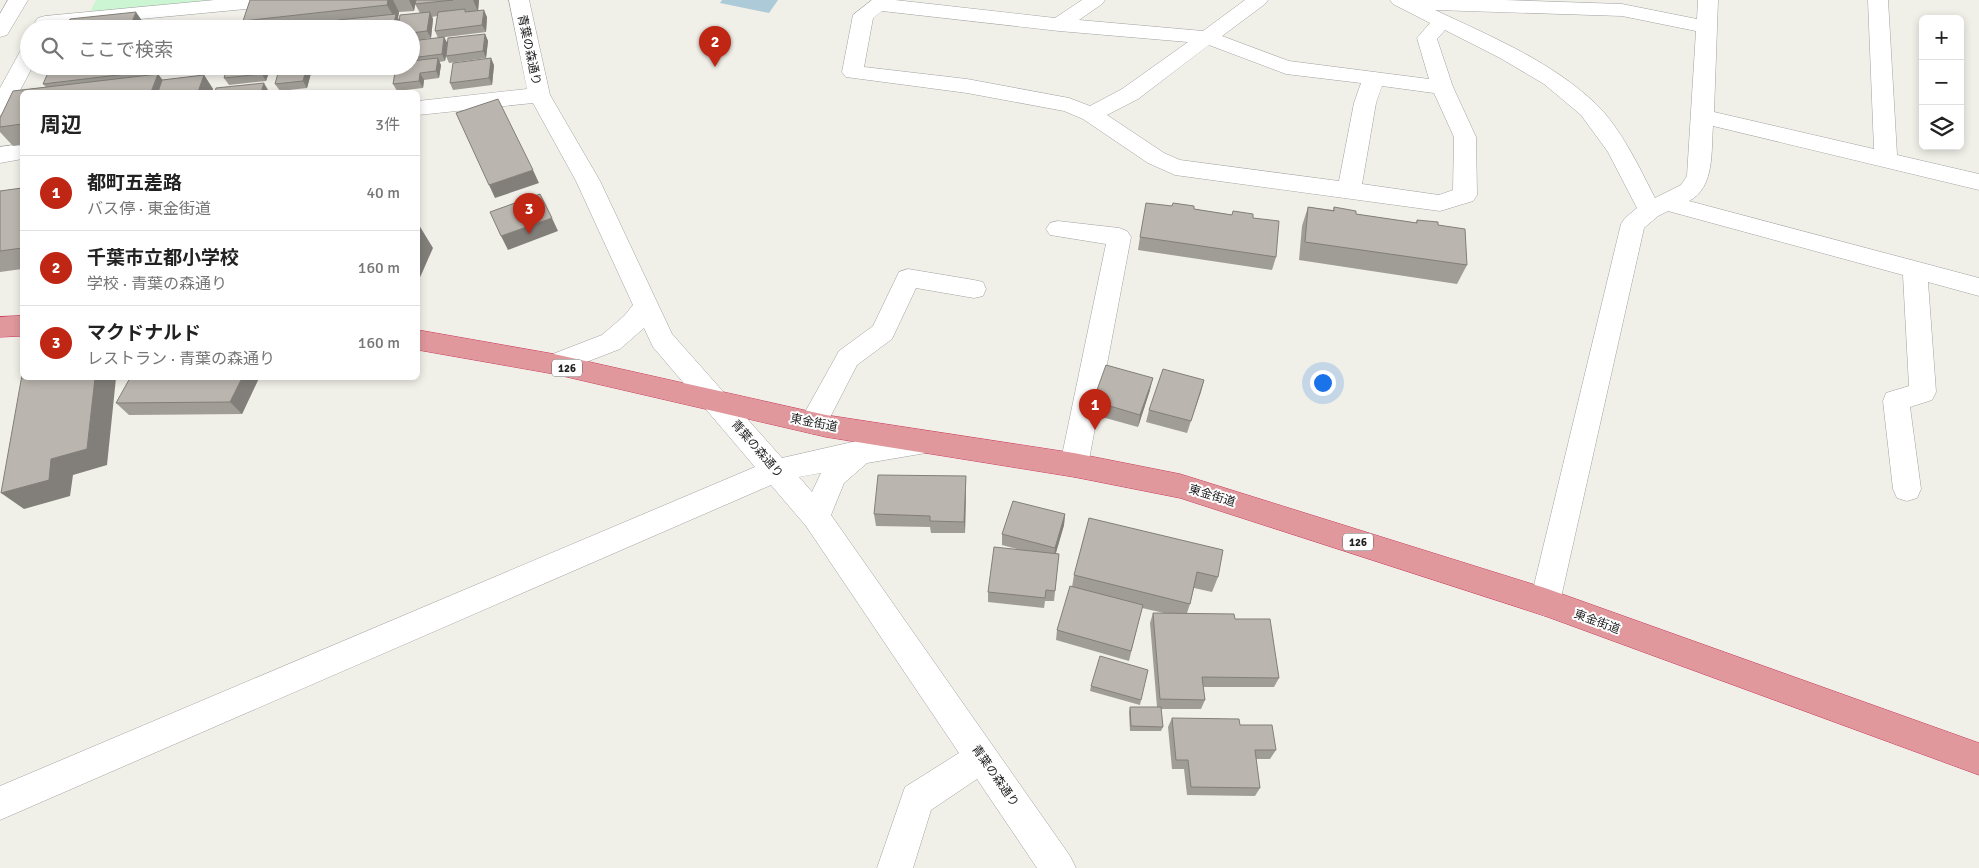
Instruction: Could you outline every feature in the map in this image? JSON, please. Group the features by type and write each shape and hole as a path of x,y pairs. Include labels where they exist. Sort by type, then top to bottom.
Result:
{"highway":[{"path":"0,327 20,326"},
{"name":"東金街道","path":"420,340 554,364 813,423 1074,465 1180,486 1546,602 1979,759"}],"street":[{"path":"1,28 18,0"},
{"path":"46,20 57,0"},
{"path":"90,20 232,2 278,0"},
{"name":"青葉の森通り","path":"519,0 539,95 588,181 662,340 816,516 1058,868"},
{"path":"1059,25 1094,0"},
{"path":"1092,114 1130,94 1258,0"},
{"path":"1546,602 1633,224 1689,191 1698,176 1703,116 1708,0"},
{"path":"1878,0 1886,159"},
{"path":"1403,1 1622,10 1706,27"},
{"path":"1403,1 1507,53 1552,79 1590,110 1659,207 1979,287"},
{"path":"1442,20 1427,38 1442,87 1465,137 1466,195 1440,203 1174,167 1156,158 1092,114 1069,105 967,86 853,72 863,15 882,3 1059,25 1206,37 1286,67 1442,87"},
{"path":"0,108 20,70"},
{"path":"1349,191 1365,103 1374,78"},
{"path":"420,108 539,95"},
{"path":"1703,116 1979,182"},
{"path":"0,154 20,152"},
{"path":"1058,229 1119,237 1074,465"},
{"path":"1907,489 1896,401 1923,392 1915,270"},
{"path":"813,423 848,358 883,332 908,278 974,289"},
{"path":"554,364 612,342 633,323 646,306"},
{"path":"0,803 775,471 860,452 926,442"},
{"path":"816,516 833,476 860,452"},
{"path":"895,868 917,800 982,757"}],"green space":[{"path":"96,0 216,0 89,14"}],"water":[{"path":"722,0 778,0 769,13 720,3"}],"building":[{"path":"250,0 388,0 387,5 243,20"},
{"path":"416,0 453,0 415,4"},
{"path":"465,9 465,12 484,10 482,25 435,31 438,12"},
{"path":"136,12 133,20 70,19"},
{"path":"430,12 427,31 420,32 420,20 399,20 400,15"},
{"path":"396,14 395,20 338,20"},
{"path":"485,34 483,51 446,56 448,38"},
{"path":"444,37 442,54 420,57 420,40"},
{"path":"438,58 436,71 420,73 420,60"},
{"path":"491,58 489,78 450,83 453,63"},
{"path":"47,75 118,75 43,84"},
{"path":"149,75 158,75 152,90 22,90"},
{"path":"204,75 199,90 159,90 162,80"},
{"path":"225,75 252,75 224,78"},
{"path":"278,75 305,75 303,81 275,84"},
{"path":"394,75 420,75 419,81 393,84"},
{"path":"264,83 262,90 216,90 216,88"},
{"path":"20,90 20,124 0,127 0,118 13,91"},
{"path":"498,99 533,170 489,185 456,113"},
{"path":"20,188 20,248 0,251 0,191"},
{"path":"540,194 552,218 501,236 490,212"},
{"path":"1146,203 1172,206 1173,203 1194,206 1194,209 1232,215 1233,211 1253,214 1253,218 1279,221 1276,257 1140,237"},
{"path":"1308,207 1334,211 1334,207 1356,211 1356,214 1417,223 1417,220 1438,222 1438,225 1465,229 1467,265 1305,242"},
{"path":"1106,365 1153,378 1140,415 1093,401"},
{"path":"1163,369 1204,380 1191,421 1149,410"},
{"path":"21,380 95,380 87,449 51,459 49,480 1,493"},
{"path":"129,380 241,380 230,402 116,403"},
{"path":"878,475 966,476 964,522 930,521 930,516 874,514"},
{"path":"1013,501 1065,514 1055,548 1002,534"},
{"path":"1089,518 1223,550 1218,577 1197,572 1190,604 1074,575"},
{"path":"994,547 1059,554 1055,591 1046,590 1045,598 988,592"},
{"path":"1070,586 1143,605 1131,651 1057,630"},
{"path":"1153,613 1234,614 1235,619 1270,619 1279,678 1202,677 1205,700 1160,699"},
{"path":"1100,656 1148,670 1141,700 1091,686"},
{"path":"1130,707 1161,707 1163,727 1131,726"},
{"path":"1172,718 1239,719 1240,725 1272,725 1276,750 1255,750 1260,788 1191,787 1188,760 1176,760"}],"place":[{"name":"千葉市立都小学校","path":"715,67"},
{"name":"マクドナルド","path":"529,234"},
{"name":"都町五差路","path":"1095,430"}]}
